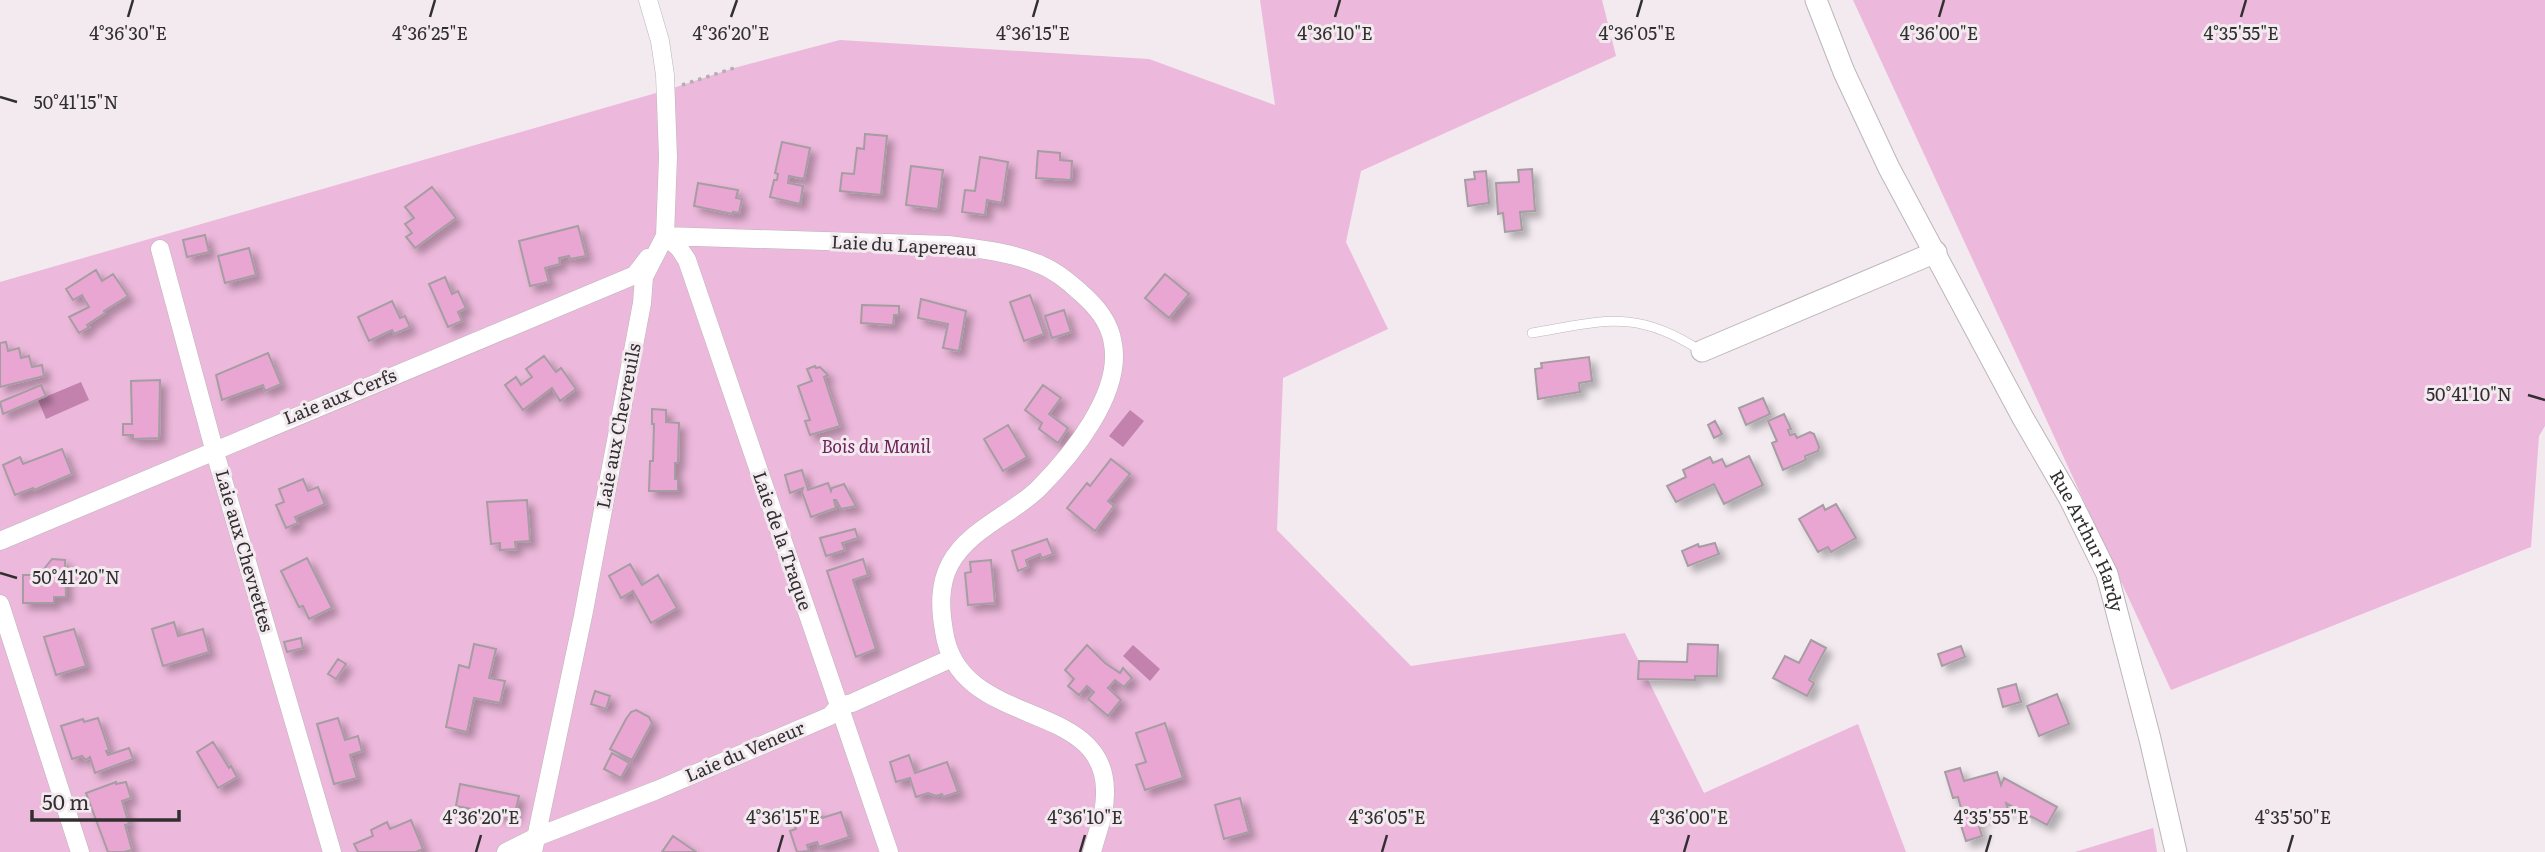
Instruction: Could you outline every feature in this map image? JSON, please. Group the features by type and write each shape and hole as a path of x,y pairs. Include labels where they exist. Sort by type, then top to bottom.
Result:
{"street":[{"name":"Laie aux Chevreuils","path":"533,845 583,616 642,303 644,277 665,236 668,114 660,41 648,0"},
{"name":"Rue Arthur Hardy","path":"1816,0 1844,72 1889,168 2023,418 2070,499 2107,574 2176,852"},
{"name":"Laie aux Cerfs","path":"0,541 214,449 635,275 665,236"},
{"name":"Laie du Lapereau","path":"665,236 948,245 989,250 1041,264 1063,277 1093,303 1107,322 1114,344 1114,366 1108,388 1094,419 1039,488 1016,509 970,538 950,564 941,596 945,638 952,659 972,683 996,699 1065,728 1089,746 1097,757 1103,769 1105,789 1099,830 1092,852"},
{"name":"Laie de la Traque","path":"665,236 679,248 687,260 889,852"},
{"name":"Laie aux Chevrettes","path":"160,249 214,449 332,852"},
{"path":"1702,351 1936,252"},
{"path":"0,604 80,852"},
{"name":"Laie du Veneur","path":"506,852 533,845 830,716 839,706 852,703 952,659"}],"lane":[{"path":"1532,333 1625,320 1653,326 1682,338 1702,351"}],"path":[{"path":"670,89 734,68"}],"green space":[{"name":"Bois du Manil","path":"1260,0 1602,0 1616,56 1361,171 1346,242 1388,329 1283,378 1277,530 1411,666 1625,633 1704,793 1858,724 1906,852 0,852 0,282 670,89 734,68 840,40 1149,59 1275,105"},
{"path":"1853,0 2545,0 2545,426 2539,436 2531,547 2171,690"},
{"path":"2153,828 2157,852 2075,852"}],"shaded area":[{"path":"81,382 89,400 46,419 38,400"},
{"path":"1130,410 1144,421 1123,447 1109,436"},
{"path":"1133,645 1160,669 1150,681 1123,656"}],"building":[{"path":"865,134 887,136 881,195 840,191 842,173 854,174 857,148 864,149"},
{"path":"782,142 810,148 804,179 789,176 788,183 803,186 800,204 770,197 774,180 777,180 778,174 775,173"},
{"path":"1038,151 1060,153 1060,160 1072,161 1071,180 1036,178"},
{"path":"980,157 1008,162 1002,203 987,200 985,215 962,212 965,190 975,191"},
{"path":"911,166 943,170 938,209 906,205"},
{"path":"1532,169 1535,211 1520,212 1522,230 1505,232 1503,213 1498,214 1496,183 1519,182 1518,170"},
{"path":"1486,171 1489,203 1468,206 1465,180 1475,179 1474,172"},
{"path":"698,183 738,190 736,198 742,199 739,213 694,206"},
{"path":"432,187 456,218 415,248 406,237 412,233 405,224 414,218 405,207"},
{"path":"578,226 586,256 559,258 560,264 545,268 549,282 530,286 519,241"},
{"path":"205,235 209,252 187,257 183,240"},
{"path":"249,248 256,275 225,283 218,256"},
{"path":"96,270 102,281 113,274 128,296 104,311 105,313 79,333 69,317 89,307 82,295 73,300 66,289"},
{"path":"1165,274 1189,294 1169,318 1145,298"},
{"path":"445,277 452,294 458,291 466,308 458,312 462,321 448,327 429,284"},
{"path":"1030,295 1044,334 1024,341 1010,302"},
{"path":"921,299 966,311 959,351 943,348 948,324 918,318"},
{"path":"392,301 400,318 405,316 410,327 394,334 392,330 369,341 358,317"},
{"path":"862,305 899,306 899,315 894,315 893,325 861,323"},
{"path":"1064,310 1071,332 1052,338 1045,316"},
{"path":"6,342 8,351 19,348 21,358 29,356 32,367 42,365 44,376 0,387 0,343"},
{"path":"268,353 281,384 265,391 263,385 222,400 216,375"},
{"path":"544,356 556,372 561,368 576,389 560,401 552,388 523,410 505,385 516,377 521,385 532,377 526,369"},
{"path":"1589,357 1592,381 1579,383 1580,392 1538,399 1535,369 1542,368 1541,363"},
{"path":"815,366 828,375 824,377 840,426 810,435 805,421 810,420 798,386 812,381 807,369"},
{"path":"160,380 159,438 133,439 133,435 123,435 123,424 132,424 131,381"},
{"path":"41,385 46,396 3,414 0,402"},
{"path":"1043,385 1061,398 1049,414 1068,428 1058,443 1039,429 1042,423 1025,410"},
{"path":"1763,398 1770,414 1746,425 1739,408"},
{"path":"652,409 666,410 666,422 679,423 678,463 675,463 678,491 649,491 650,461 653,461"},
{"path":"1784,414 1791,429 1788,430 1790,435 1795,434 1797,438 1810,432 1814,434 1819,447 1818,451 1805,456 1806,460 1783,470 1772,443 1777,441 1768,421"},
{"path":"1715,421 1722,434 1714,438 1708,425"},
{"path":"1008,425 1027,457 1003,471 984,439"},
{"path":"62,449 72,474 15,495 3,465 20,457 23,464"},
{"path":"1749,456 1763,485 1724,504 1714,484 1676,502 1667,486 1686,477 1683,470 1710,457 1713,463 1722,459 1726,467"},
{"path":"1111,459 1130,474 1108,501 1114,506 1095,531 1067,508 1087,483 1090,486"},
{"path":"802,470 808,490 828,483 831,491 832,488 844,484 856,506 841,509 834,500 836,508 811,517 803,488 790,493 785,475"},
{"path":"303,479 308,491 318,487 325,504 295,517 298,523 286,528 276,505 284,502 279,489"},
{"path":"527,500 530,541 515,542 516,549 500,550 500,543 491,544 487,502"},
{"path":"1836,504 1856,538 1831,552 1828,547 1818,552 1799,519 1823,505 1825,510"},
{"path":"855,529 858,538 842,543 845,550 826,556 820,538"},
{"path":"1047,539 1053,554 1042,558 1040,554 1026,560 1028,567 1018,571 1012,551"},
{"path":"1715,543 1719,554 1688,566 1682,551 1698,544 1699,547"},
{"path":"307,558 332,608 309,619 303,606 299,607 281,571"},
{"path":"52,559 65,560 66,597 54,597 54,603 23,603 23,575 44,575 44,569"},
{"path":"863,559 868,575 853,580 876,649 856,657 827,571"},
{"path":"991,560 995,603 968,605 965,573 971,572 970,562"},
{"path":"630,564 642,585 658,575 677,608 651,623 633,591 621,598 609,576"},
{"path":"174,622 178,636 203,629 209,652 163,666 152,629"},
{"path":"74,629 86,666 56,675 44,637"},
{"path":"301,638 303,648 287,652 284,642"},
{"path":"1811,640 1826,648 1809,680 1814,683 1807,696 1773,678 1785,656 1799,663"},
{"path":"474,644 496,649 489,678 505,681 500,703 474,698 467,732 446,727 459,665 469,668"},
{"path":"1688,644 1718,645 1717,676 1695,676 1695,680 1638,679 1639,661 1687,662"},
{"path":"1087,645 1105,663 1120,673 1123,668 1132,678 1124,687 1115,680 1108,688 1121,700 1108,716 1088,699 1094,692 1087,686 1079,695 1068,686 1074,679 1065,670"},
{"path":"1961,646 1965,657 1942,666 1938,654"},
{"path":"338,659 346,664 336,679 328,674"},
{"path":"2016,684 2021,702 2003,707 1998,689"},
{"path":"595,691 610,696 606,709 591,704"},
{"path":"2057,694 2069,724 2039,736 2027,706"},
{"path":"636,710 649,717 652,723 632,760 610,749 626,719"},
{"path":"98,718 109,750 106,751 108,755 129,748 133,759 95,773 90,757 86,760 82,756 72,759 61,726 83,719 84,722"},
{"path":"338,718 345,740 358,736 362,751 350,755 357,778 334,784 317,724"},
{"path":"1165,723 1183,778 1145,790 1136,765 1146,762 1136,733"},
{"path":"213,742 237,777 218,788 197,752"},
{"path":"612,753 629,763 621,778 604,769"},
{"path":"909,755 915,773 947,762 958,792 943,797 942,794 936,796 928,793 916,797 910,778 896,782 890,762"},
{"path":"1960,768 1964,781 1997,772 2001,785 2004,778 2057,807 2047,825 2006,803 2008,810 1977,819 1982,836 1966,841 1957,813 1962,812 1958,797 1953,798 1945,772"},
{"path":"116,782 126,782 131,798 122,801 129,824 125,825 132,850 108,852 86,793"},
{"path":"460,784 519,796 514,817 456,806"},
{"path":"1240,798 1249,832 1224,839 1215,805"},
{"path":"812,809 821,814 822,818 841,812 849,837 819,847 817,842 807,845 809,851 797,852 790,831 796,829 791,816"},
{"path":"411,820 423,849 416,852 358,852 354,844 373,836 371,830 387,822 390,829"},
{"path":"673,836 696,852 662,852"}]}
